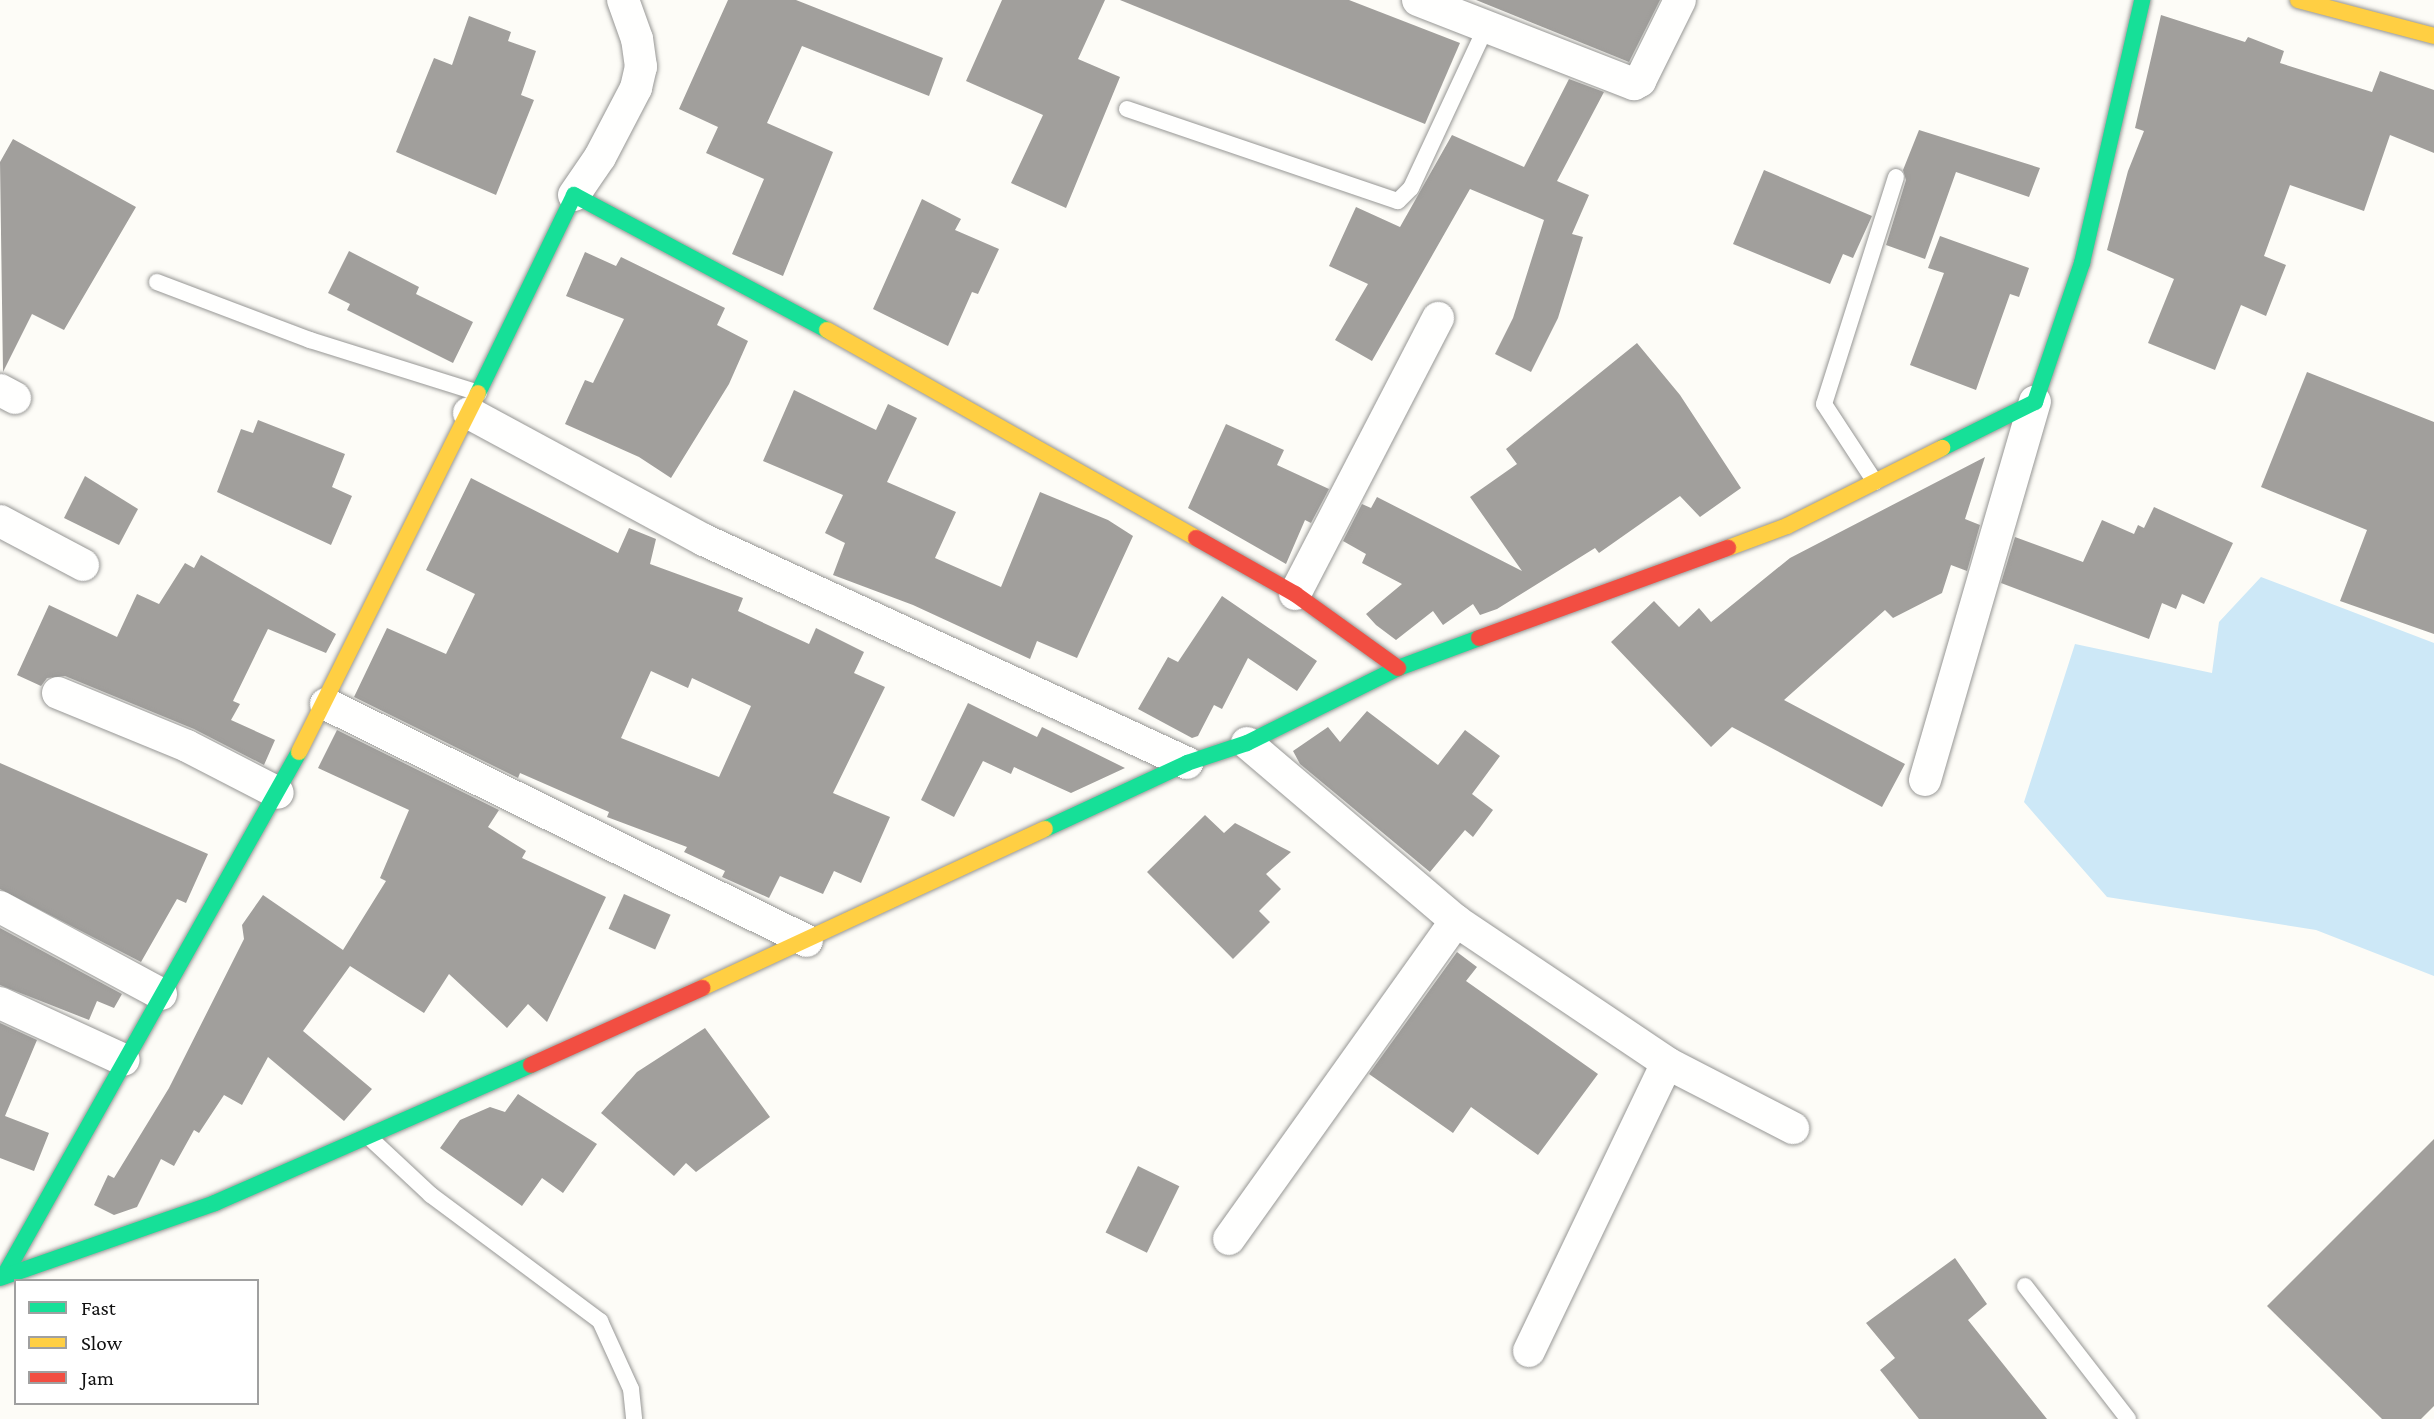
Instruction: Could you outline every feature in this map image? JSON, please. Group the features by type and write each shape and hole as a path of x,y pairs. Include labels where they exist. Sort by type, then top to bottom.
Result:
{"street":[{"path":"2,1277 326,704 574,195 636,88 641,67 637,39 623,0"},
{"path":"1418,0 1634,84 1640,80 1680,0"},
{"path":"1925,780 2035,402 2082,263 2142,0"},
{"path":"2298,0 2434,36"},
{"path":"574,195 779,303 1295,594 1398,668"},
{"path":"1295,594 1438,318"},
{"path":"2,1277 215,1203 369,1137 807,941 1187,764 1247,743 1398,668 1787,526 2035,402"},
{"path":"474,403 704,540 1187,764"},
{"path":"0,521 83,565"},
{"path":"58,693 187,746 278,793"},
{"path":"326,704 807,941"},
{"path":"1247,743 1456,922 1667,1063 1793,1128"},
{"path":"0,906 161,994"},
{"path":"1229,1239 1456,922"},
{"path":"0,1003 124,1060"},
{"path":"1529,1350 1667,1063"}],"lane":[{"path":"1127,108 1398,201 1411,188 1487,25"},
{"path":"1875,482 1824,404 1896,177"},
{"path":"157,282 474,403"},
{"path":"369,1137 431,1195 600,1321 631,1389 635,1419"},
{"path":"2025,1286 2128,1419"}],"water":[{"path":"2261,577 2434,643 2434,976 2316,930 2107,897 2024,802 2075,644 2212,673 2219,622"}],"building":[{"path":"728,0 796,0 943,58 929,96 802,46 767,123 833,152 783,276 732,254 764,179 706,153 718,127 679,109"},
{"path":"1002,0 1105,0 1078,59 1120,77 1066,208 1011,183 1043,115 966,81"},
{"path":"1120,0 1349,0 1460,43 1425,124"},
{"path":"1476,0 1660,0 1629,62"},
{"path":"2161,15 2245,42 2248,37 2284,51 2280,63 2372,92 2380,71 2434,90 2434,153 2390,135 2364,211 2290,185 2264,256 2286,265 2266,316 2241,305 2215,370 2148,343 2174,279 2107,250 2128,171 2144,131 2135,128"},
{"path":"469,16 511,32 508,41 536,51 521,95 534,100 496,195 396,152 434,58 452,65"},
{"path":"1569,79 1604,92 1557,181 1589,195 1572,234 1583,237 1558,318 1531,372 1495,354 1513,318 1544,220 1470,189 1372,361 1335,340 1368,284 1329,266 1356,207 1400,227 1452,135 1524,167"},
{"path":"1919,130 2040,168 2029,197 1956,172 1925,259 1886,245 1906,180 1903,170"},
{"path":"13,139 136,207 64,330 32,314 3,372 0,162"},
{"path":"1764,170 1872,216 1853,258 1843,254 1830,284 1733,244"},
{"path":"922,199 961,219 955,230 999,249 978,294 972,292 948,346 873,309"},
{"path":"1940,236 2029,268 2019,297 2010,294 1976,390 1910,365 1944,273 1928,268"},
{"path":"349,251 419,287 416,294 473,322 453,363 347,310 350,304 328,293"},
{"path":"585,252 616,266 621,257 725,308 717,325 748,341 729,384 671,478 639,457 565,424 585,380 593,383 624,319 566,296"},
{"path":"1637,343 1680,395 1741,488 1700,517 1680,496 1599,553 1595,548 1497,609 1480,615 1473,604 1443,625 1433,611 1396,640 1376,625 1366,614 1402,584 1362,563 1366,554 1343,541 1362,504 1371,508 1377,497 1522,571 1470,497 1517,464 1506,449"},
{"path":"2307,372 2434,422 2434,634 2340,601 2367,530 2261,487"},
{"path":"794,390 876,430 888,404 917,418 887,482 956,512 935,558 1001,587 1040,492 1108,520 1133,536 1077,658 1037,641 1030,659 913,605 833,575 845,543 825,533 843,495 763,461"},
{"path":"258,420 345,454 332,487 352,496 331,545 217,492 241,429 253,433"},
{"path":"1226,424 1284,450 1277,465 1329,489 1311,523 1305,520 1286,564 1188,508"},
{"path":"1985,457 1965,519 1980,525 1967,571 1951,565 1942,593 1893,618 1885,610 1784,700 1905,764 1882,807 1732,727 1711,747 1611,642 1654,601 1679,627 1699,608 1711,622 1790,558"},
{"path":"85,476 138,509 119,545 64,518"},
{"path":"471,478 618,553 629,528 656,539 650,564 743,598 738,611 809,644 816,628 864,652 854,673 885,687 833,793 890,817 861,883 834,871 823,894 780,876 769,898 722,877 725,871 684,852 687,847 607,817 609,812 520,773 518,778 354,697 387,628 446,654 475,594 426,570","holes":["651,671 688,688 692,678 751,706 719,777 621,738"]},
{"path":"2154,507 2233,543 2204,604 2182,594 2176,609 2162,603 2149,639 2001,583 2015,537 2083,562 2102,520 2134,534 2138,525 2144,528"},
{"path":"201,555 336,634 326,653 268,629 233,701 240,704 231,720 275,740 264,765 194,729 65,676 47,678 41,686 17,675 49,605 117,637 137,594 159,604 185,563 194,568"},
{"path":"1222,596 1317,661 1297,691 1248,658 1222,709 1214,705 1198,736 1192,738 1138,709 1168,657 1178,662"},
{"path":"968,703 1037,737 1042,727 1125,768 1071,793 1014,767 1011,774 983,761 954,817 921,800"},
{"path":"1367,711 1438,765 1465,730 1500,756 1472,794 1493,810 1473,837 1465,830 1430,872 1300,764 1293,751 1328,727 1340,742"},
{"path":"337,730 499,810 488,827 526,851 522,858 606,897 547,1022 528,1004 507,1028 449,974 424,1013 350,966 303,1031 372,1089 344,1121 268,1057 242,1105 224,1095 199,1133 194,1130 174,1166 161,1159 137,1207 114,1215 94,1205 108,1175 114,1178 169,1088 244,939 242,925 263,895 343,950 386,881 380,878 409,810 318,768"},
{"path":"0,763 208,854 186,903 177,899 141,962 0,889"},
{"path":"1205,815 1224,833 1235,823 1291,852 1266,874 1281,889 1259,911 1270,922 1233,959 1147,872"},
{"path":"624,894 671,915 655,949 609,929"},
{"path":"0,928 122,994 114,1008 97,1001 89,1020 0,985"},
{"path":"1457,952 1477,967 1466,981 1598,1074 1538,1155 1471,1107 1453,1133 1369,1074"},
{"path":"0,1023 37,1040 5,1116 49,1133 34,1171 0,1158"},
{"path":"705,1028 770,1117 696,1172 686,1163 674,1176 601,1113 637,1072"},
{"path":"518,1094 597,1144 563,1193 542,1178 522,1206 440,1148 460,1120 490,1107 505,1112"},
{"path":"2434,1139 2434,1406 2421,1419 2382,1419 2267,1306"},
{"path":"1138,1166 1179,1186 1147,1253 1106,1233"},
{"path":"1955,1258 1987,1304 1968,1320 2047,1419 1919,1419 1880,1370 1895,1358 1866,1323"}],"traffic: fast":[{"path":"1942,448 2035,402 2082,263 2142,0"},
{"path":"478,393 574,195 827,330"},
{"path":"1045,829 1187,763 1247,743 1398,668 1479,638"},
{"path":"4,1276 299,752"},
{"path":"0,1278 215,1203 531,1065"}],"traffic: slow":[{"path":"2298,0 2434,36"},
{"path":"827,330 1196,538"},
{"path":"299,752 478,393"},
{"path":"1728,548 1787,526 1942,448"},
{"path":"702,988 1045,829"}],"traffic: jam":[{"path":"1196,538 1295,594 1398,668"},
{"path":"1479,638 1728,548"},
{"path":"531,1065 702,988"}]}
